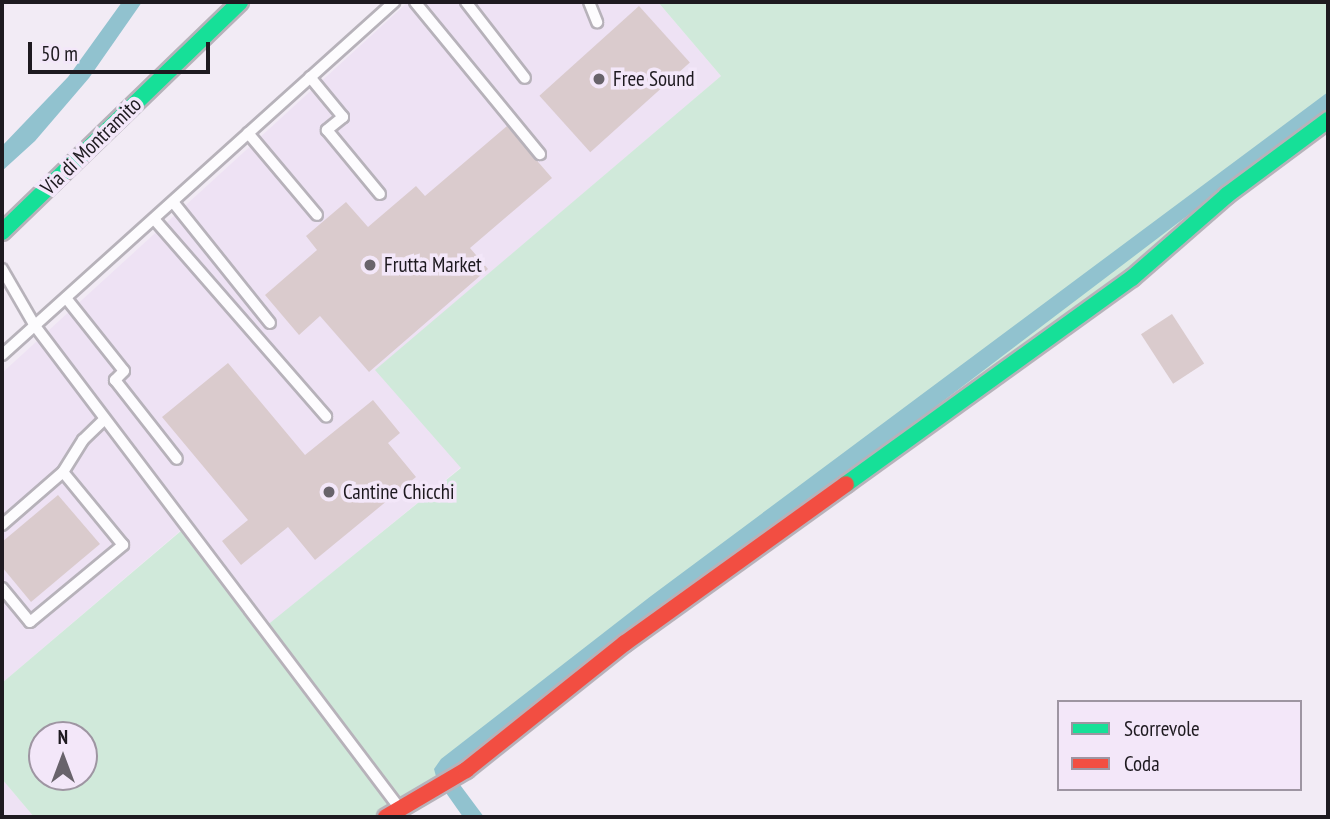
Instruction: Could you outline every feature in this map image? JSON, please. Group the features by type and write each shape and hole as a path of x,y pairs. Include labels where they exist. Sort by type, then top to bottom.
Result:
{"street":[{"name":"Via di Montramito","path":"2,232 240,2"},
{"path":"386,817 402,811 466,770 625,643 1132,278 1227,195 1328,120"}],"lane":[{"path":"2,355 394,2"},
{"path":"415,2 540,154"},
{"path":"466,2 525,78"},
{"path":"589,2 597,22"},
{"path":"310,77 343,117 327,130 380,194"},
{"path":"248,133 317,215"},
{"path":"173,202 270,323"},
{"path":"154,219 326,416"},
{"path":"2,269 35,326 402,811"},
{"path":"66,298 124,371 115,380 177,459"},
{"path":"2,525 63,472 83,440 105,419"},
{"path":"2,588 30,622 123,545 63,472"}],"shaded area":[{"path":"408,2 658,2 721,76 376,370 461,467 265,628 187,525 2,683 2,373"},
{"path":"2,779 34,817 2,817"}],"green space":[{"path":"658,2 1328,2 1328,122 386,817 34,817 2,779 2,683 188,525 265,627 461,468 375,370 721,76"}],"water":[{"path":"122,2 142,2 89,78 35,141 2,171 2,146 68,77"},
{"path":"1328,92 1328,109 452,774 484,817 463,817 437,780 434,769 441,759 651,596"}],"building":[{"path":"639,6 690,62 590,152 539,96"},
{"path":"507,126 552,178 470,248 488,269 369,372 320,316 299,335 265,295 317,250 306,236 346,202 368,227 416,186 425,196"},
{"path":"1172,314 1204,363 1173,384 1141,334"},
{"path":"228,363 305,455 373,400 400,433 388,443 416,477 315,560 288,527 241,565 222,541 248,520 162,417"},
{"path":"58,495 100,544 31,602 2,567 2,542"}],"traffic: fast":[{"path":"2,232 240,2"},
{"path":"846,484 1132,278 1227,195 1328,120"}],"traffic: jam":[{"path":"386,817 466,770 625,643 846,484"}],"place":[{"name":"Free Sound","path":"599,79"},
{"name":"Frutta Market","path":"370,265"},
{"name":"Cantine Chicchi","path":"329,492"}]}
